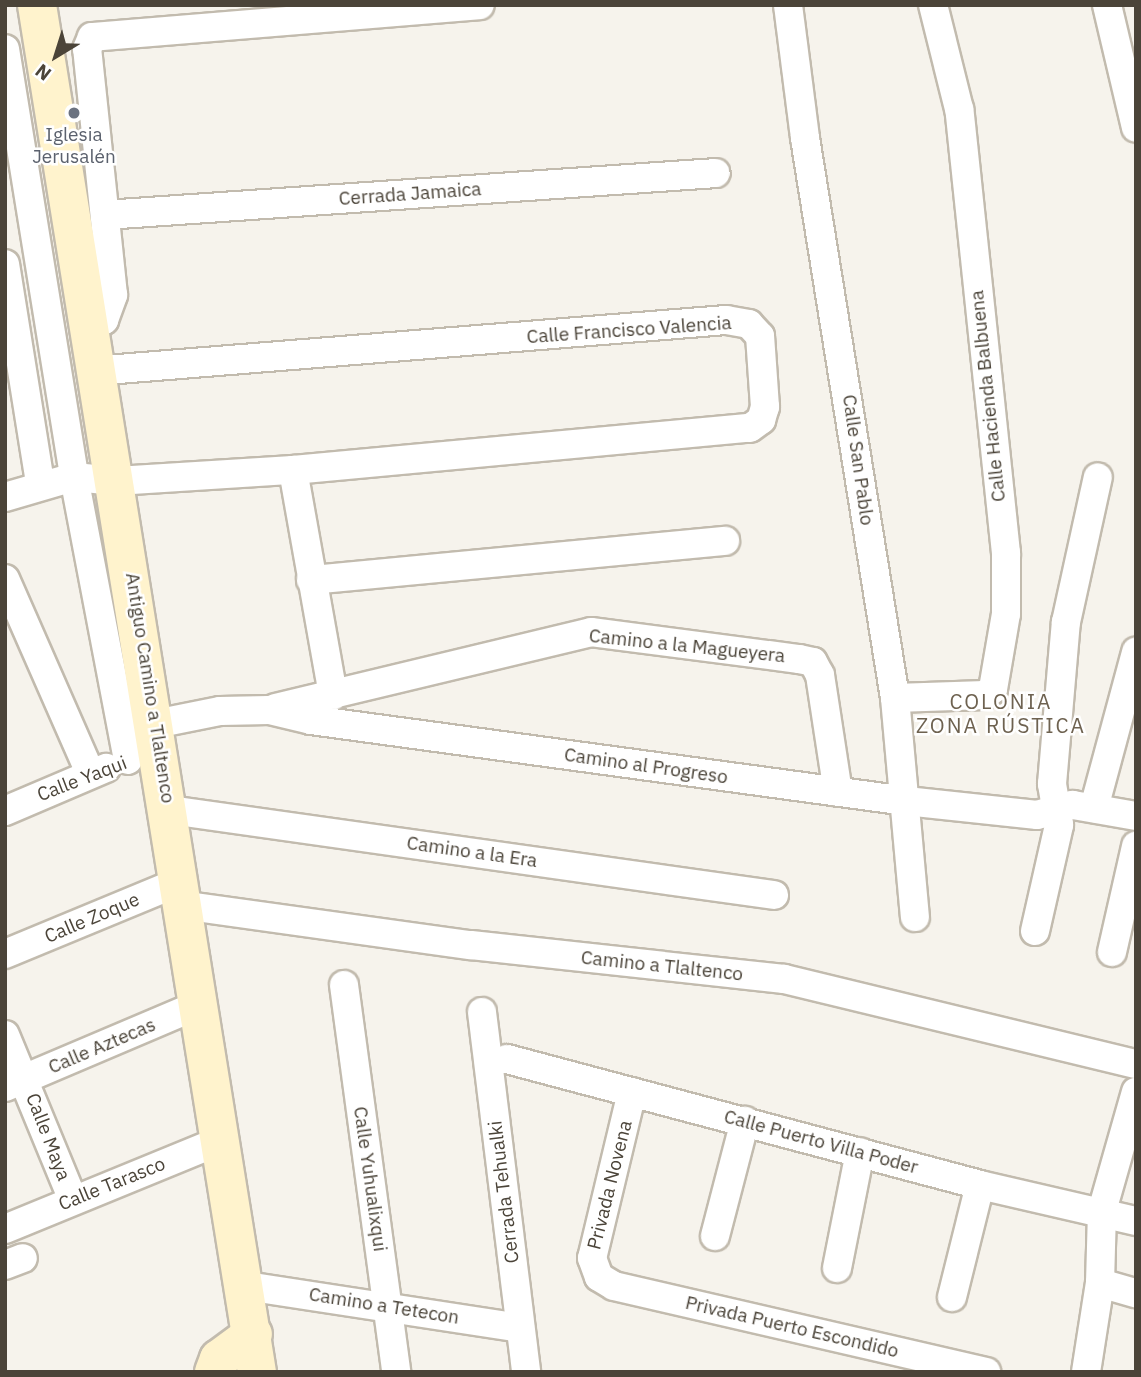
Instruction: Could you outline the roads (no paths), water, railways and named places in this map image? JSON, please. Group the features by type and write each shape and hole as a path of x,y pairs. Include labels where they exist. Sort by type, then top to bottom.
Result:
{"street":[{"name":"Antiguo Camino a Tlaltenco","path":"37,5 87,328 77,373 116,481 148,746 170,810 180,893 246,1286 257,1372"},
{"path":"87,328 104,320 113,295 87,49 92,37 480,5"},
{"name":"Calle San Pablo","path":"789,5 805,138 895,698 915,917"},
{"name":"Calle Hacienda Balbuena","path":"895,698 985,695 993,689 1006,614 1006,553 959,109 933,5"},
{"path":"1107,5 1136,128"},
{"path":"5,49 18,205 77,373 74,477 148,746"},
{"name":"Cerrada Jamaica","path":"105,215 716,173"},
{"path":"5,264 15,390 40,483"},
{"path":"9,299 45,285"},
{"name":"Calle Francisco Valencia","path":"5,497 40,483 74,477 116,481 292,470 750,428 761,420 765,407 760,336 749,324 726,320 77,373 15,390"},
{"path":"292,470 333,695"},
{"path":"1035,931 1059,825 1052,784 1066,622 1098,477"},
{"path":"311,580 726,541"},
{"path":"5,579 90,773"},
{"name":"Camino a la Magueyera","path":"269,710 591,632 799,659 813,662 820,675 838,792"},
{"path":"1094,808 1136,652"},
{"name":"Camino al Progreso","path":"148,746 220,711 269,710 311,720 906,801 1037,815 1056,807 1094,808 1136,816"},
{"name":"Calle Yaqui","path":"7,804 90,773 148,746"},
{"name":"Camino a la Era","path":"170,810 774,895"},
{"path":"1112,952 1136,846"},
{"name":"Calle Zoque","path":"5,954 180,893"},
{"name":"Camino a Tlaltenco","path":"180,893 471,945 784,979 1136,1064"},
{"name":"Calle Yuhualixqui","path":"344,985 396,1372"},
{"name":"Calle Aztecas","path":"15,1083 198,1005"},
{"name":"Cerrada Tehualki","path":"482,1012 526,1372"},
{"name":"Calle Maya","path":"5,1035 15,1083 73,1200"},
{"name":"Calle Puerto Villa Poder","path":"507,1059 981,1185 1136,1221"},
{"name":"Privada Novena","path":"599,1277 592,1258 632,1092"},
{"path":"1086,1372 1100,1283 1102,1211 1136,1092"},
{"path":"715,1236 745,1121"},
{"name":"Calle Tarasco","path":"5,1229 220,1141"},
{"path":"837,1268 860,1152"},
{"path":"952,1297 981,1185"},
{"name":"Privada Puerto Escondido","path":"599,1277 614,1286 986,1372"},
{"path":"1100,1283 1136,1293"},
{"name":"Camino a Tetecon","path":"246,1286 387,1305 520,1328"},
{"path":"214,1372 219,1359 253,1334"}],"place":[{"name":"Iglesia Jerusalén","path":"74,113"}],"district":[{"name":"COLONIA ZONA RÚSTICA","path":"1001,713"}]}
